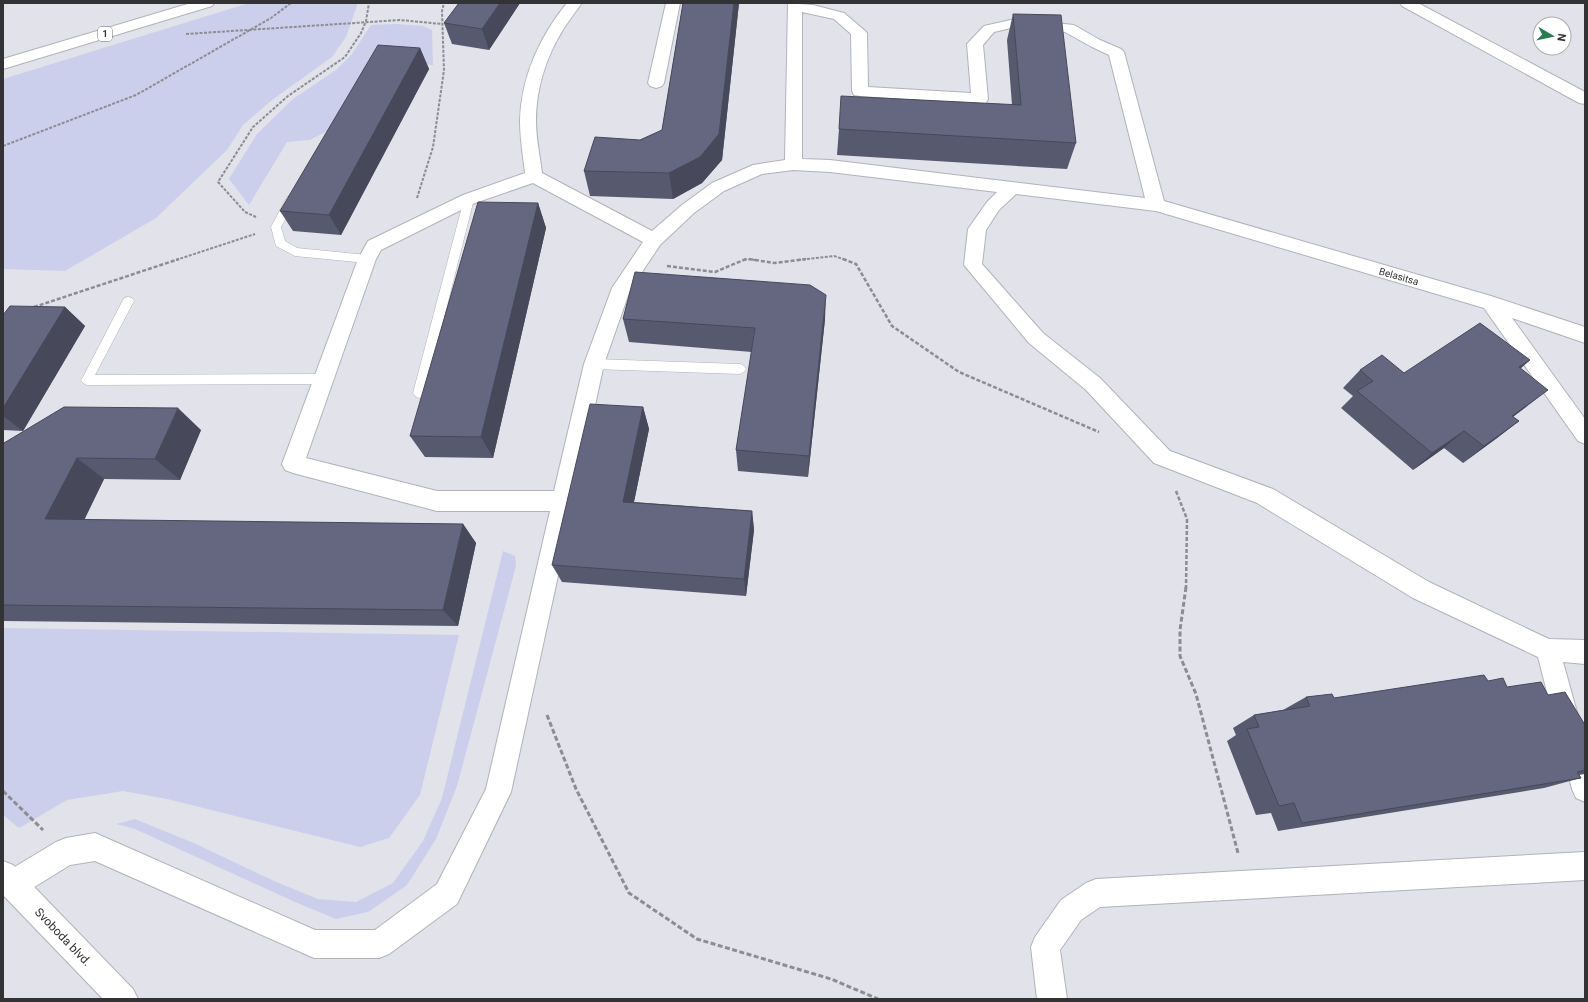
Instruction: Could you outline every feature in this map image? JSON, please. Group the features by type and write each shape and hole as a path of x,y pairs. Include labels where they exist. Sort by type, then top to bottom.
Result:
{"street":[{"name":"1","path":"3,64 207,3"},
{"path":"534,176 528,121 535,71 562,18 575,3"},
{"path":"656,83 673,3"},
{"path":"1407,3 1585,98"},
{"path":"793,164 794,5 838,16 859,33 860,91 980,99 975,44 989,29 1015,23 1069,28 1095,43 1116,52 1156,205"},
{"name":"Belasitsa","path":"66,852 95,848 314,944 378,944 447,894 498,792 594,364 621,288 654,240 688,209 718,187 759,169 793,164 830,166 1156,205 1491,303 1585,335"},
{"path":"564,501 437,501 293,464 363,273 366,259 374,246 469,199 534,176 654,240"},
{"path":"1013,187 993,206 977,229 973,265 1036,338 1093,384 1162,457 1265,496 1421,590 1548,650 1585,652"},
{"path":"1491,303 1585,435"},
{"path":"1548,650 1585,789"},
{"path":"8,879 66,852"},
{"path":"1052,999 1045,947 1071,910 1096,893 1585,866"},
{"name":"Svoboda blvd.","path":"8,879 123,999"}],"lane":[{"path":"295,193 276,227 280,243 295,252 366,259"},
{"path":"419,393 469,199"},
{"path":"128,301 86,380 325,379"},
{"path":"594,364 740,369"}],"path":[{"path":"3,146 136,95 271,18 292,3"},
{"path":"276,227 245,212 218,182 253,127 288,96 345,56 366,21 369,3"},
{"path":"393,3 414,3"},
{"path":"429,219 416,197 433,147 444,70 442,12 444,3"},
{"path":"183,34 366,21 400,20 442,24"},
{"path":"33,307 276,227"},
{"path":"638,263 714,272 747,259 774,263 834,256 856,264 892,326 959,372 1100,432"},
{"path":"1162,457 1187,520 1186,587 1180,630 1180,656 1196,694 1246,885"},
{"path":"546,714 576,789 629,893 697,939 832,979 878,999"},
{"path":"3,792 66,852"}],"shaded area":[{"path":"249,3 358,3 346,37 332,57 272,100 243,125 227,150 156,218 65,271 3,269 3,79"},
{"path":"397,24 423,26 432,30 433,65 383,61 342,123 310,140 287,142 249,205 229,179 257,134 293,99 336,70 352,54 371,25"},
{"path":"503,551 515,556 516,566 457,786 436,839 407,885 368,912 336,919 295,902 135,829 116,824 135,819 196,844 274,881 318,899 356,902 393,883 423,841 442,798"},
{"path":"3,628 459,635 420,795 389,838 360,847 167,799 123,791 67,800 19,828 3,815"}],"building":[{"path":"459,3 500,3 482,29 444,23"},
{"path":"683,3 734,3 719,134 700,157 669,173 584,171 595,137 640,140 662,130"},
{"path":"1013,14 1061,15 1076,143 839,129 841,96 1021,105"},
{"path":"378,45 420,48 329,215 280,211"},
{"path":"478,202 538,203 481,437 410,436"},
{"path":"635,272 810,285 826,295 809,456 736,450 755,328 623,319"},
{"path":"10,306 65,307 3,408 3,315"},
{"path":"1480,323 1530,360 1519,367 1548,390 1512,416 1519,421 1484,446 1464,431 1432,453 1357,391 1373,381 1360,370 1382,355 1404,373"},
{"path":"590,404 643,407 623,502 752,511 744,579 552,565"},
{"path":"64,407 178,408 155,459 77,458 45,519 463,524 443,610 3,605 3,445"},
{"path":"1484,675 1488,681 1503,678 1507,687 1541,682 1548,695 1565,692 1585,725 1585,770 1577,772 1581,778 1302,823 1294,803 1279,806 1247,729 1259,727 1254,715 1310,706 1306,697 1332,694 1334,698"}]}
